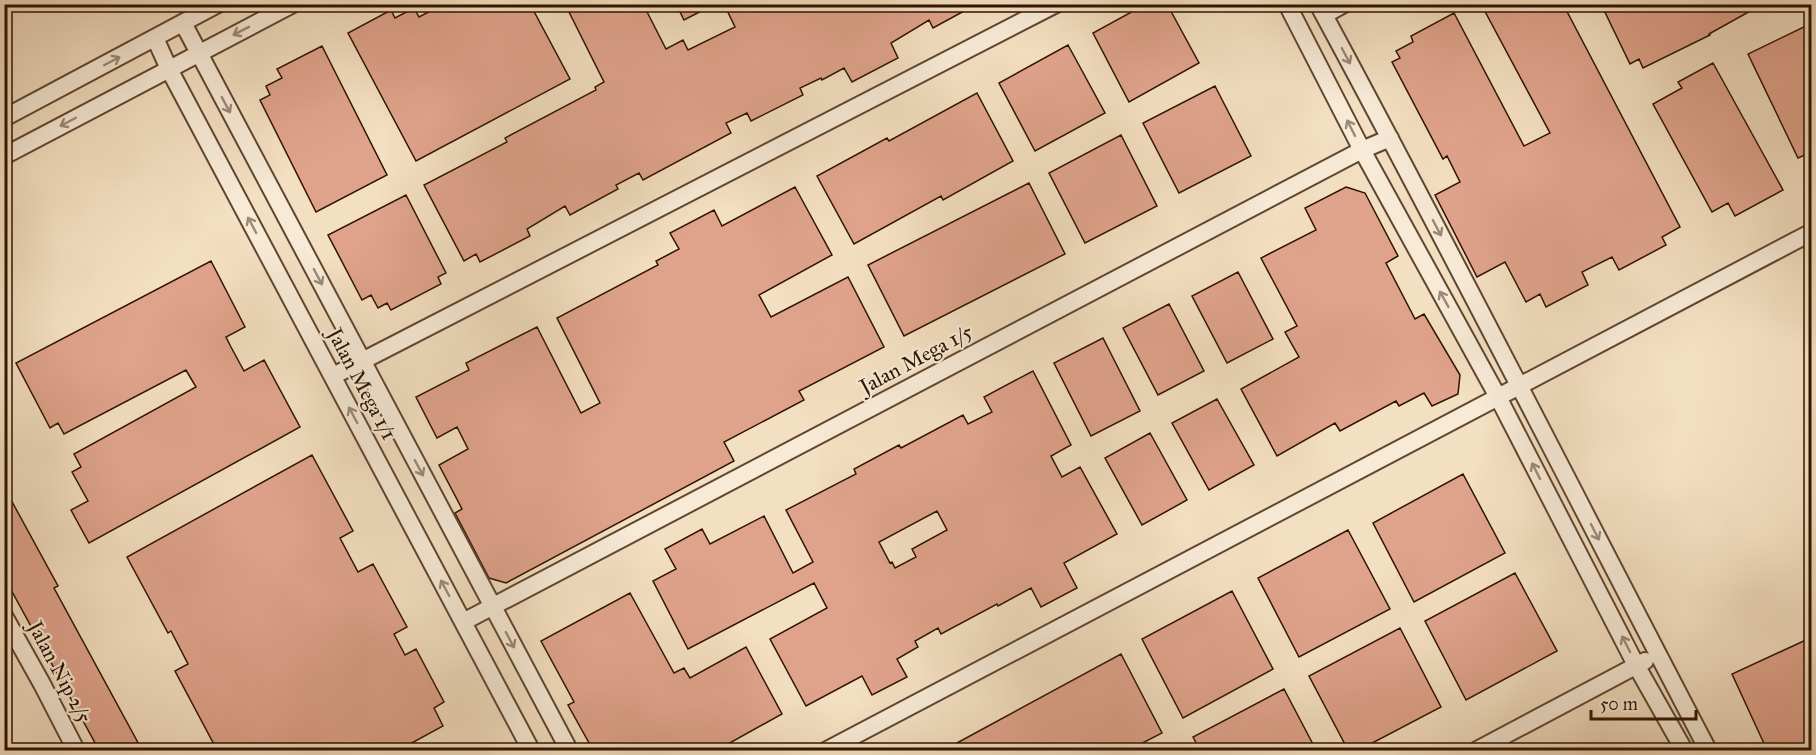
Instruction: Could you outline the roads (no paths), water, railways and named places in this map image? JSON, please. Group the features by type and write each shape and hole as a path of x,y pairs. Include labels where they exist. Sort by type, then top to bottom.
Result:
{"street":[{"path":"4,118 218,4"},
{"path":"4,156 293,4"},
{"path":"333,376 1056,4"},
{"path":"1287,4 1362,150 1498,397 1636,665 1684,750"},
{"path":"1344,4 1321,10 1390,138 1708,750"},
{"path":"183,23 569,750"},
{"name":"Jalan Mega 1/1","path":"155,39 531,750"},
{"name":"Jalan Mega 1/5","path":"463,622 1362,150 1390,138"},
{"path":"827,750 1812,232"},
{"name":"Jalan Nip 2/5","path":"4,616 76,750"},
{"path":"1476,750 1658,655"}]}
